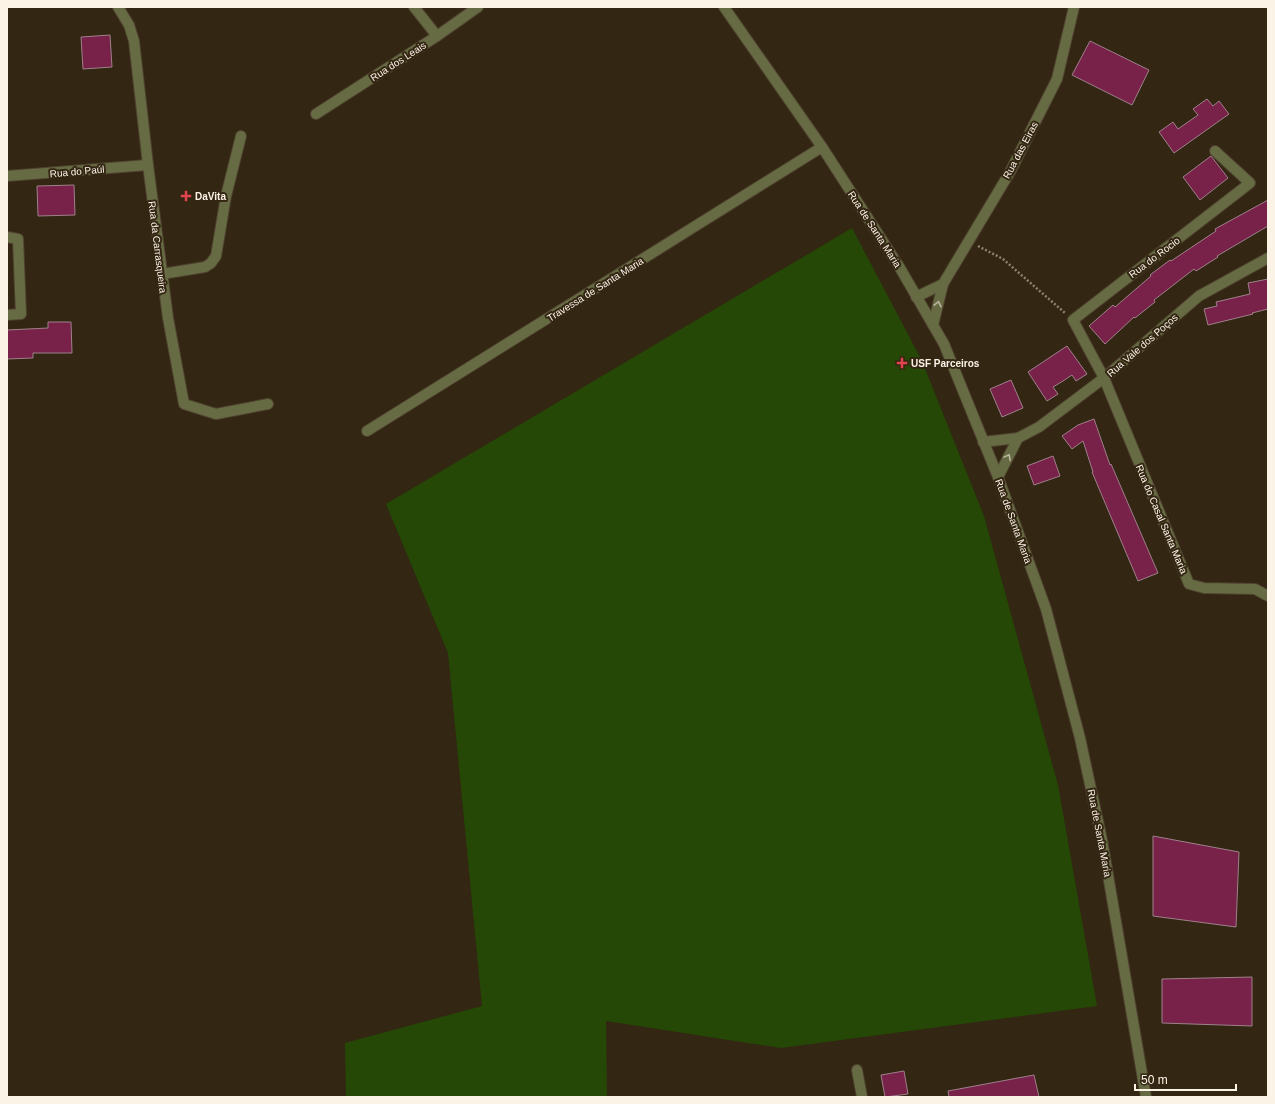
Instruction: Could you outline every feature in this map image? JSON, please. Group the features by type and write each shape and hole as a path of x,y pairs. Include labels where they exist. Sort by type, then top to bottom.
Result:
{"street":[{"name":"Rua da Carrasqueira","path":"118,7 130,25 134,41 148,165 168,318 184,404 216,414 268,404"},
{"path":"414,7 437,36"},
{"name":"Rua dos Leais","path":"316,114 437,36 478,7"},
{"name":"Rua de Santa Maria","path":"724,7 822,147 900,268 944,344 998,477 1046,609 1080,738 1102,840 1146,1097"},
{"name":"Rua das Eiras","path":"933,325 943,284 1010,172 1057,79 1074,7"},
{"path":"162,274 205,267 211,263 216,256 226,196 240,136"},
{"name":"Travessa de Santa Maria","path":"367,431 822,147"},
{"name":"Rua do Rocio","path":"1073,320 1250,183 1216,150"},
{"name":"Rua do Paúl","path":"7,176 148,165"},
{"path":"7,237 18,239 21,314 7,315"},
{"name":"Rua Vale dos Poços","path":"983,442 1018,438 1039,427 1104,378 1199,296 1268,258"},
{"path":"916,297 943,284"},
{"path":"1073,320 1104,378"},
{"name":"Rua do Casal Santa Maria","path":"1104,378 1189,584 1204,588 1255,589 1268,596"},
{"path":"998,477 1018,438"},
{"path":"857,1070 862,1097"}],"path":[{"path":"968,241 1003,259 1073,320"}],"green space":[{"path":"852,228 922,361 984,516 1058,785 1097,1006 781,1048 606,1021 607,1097 346,1097 345,1043 482,1006 448,653 386,504"}],"building":[{"path":"110,35 112,67 83,69 81,37"},
{"path":"1090,41 1149,70 1132,105 1072,75"},
{"path":"1207,99 1213,106 1219,101 1229,114 1174,153 1159,132 1173,122 1178,129 1198,115 1193,109"},
{"path":"1211,156 1228,178 1200,200 1183,177"},
{"path":"74,185 75,215 38,216 37,186"},
{"path":"1268,200 1268,226 1217,256 1218,257 1196,271 1194,269 1154,300 1155,302 1135,318 1134,317 1105,344 1089,326 1113,305 1115,307 1151,276 1150,275 1170,260 1171,261 1216,231 1215,229"},
{"path":"1268,279 1268,309 1208,325 1204,309 1217,306 1216,302 1250,294 1248,283"},
{"path":"48,322 71,322 72,353 33,353 33,358 7,359 7,330 48,328"},
{"path":"1067,346 1087,374 1076,381 1072,375 1053,387 1058,394 1047,401 1028,372"},
{"path":"1011,380 1023,408 1002,417 990,389"},
{"path":"1094,419 1110,465 1111,464 1158,573 1138,581 1092,472 1083,441 1072,449 1062,436 1078,425"},
{"path":"1053,456 1060,476 1034,485 1027,466"},
{"path":"1153,836 1239,852 1236,927 1153,916"},
{"path":"1252,977 1252,1026 1162,1023 1162,979"},
{"path":"904,1071 908,1094 885,1097 881,1075"},
{"path":"1034,1075 1039,1097 949,1097 948,1091"}],"place":[{"name":"DaVita","path":"186,196"},
{"name":"USF Parceiros","path":"902,363"}]}
